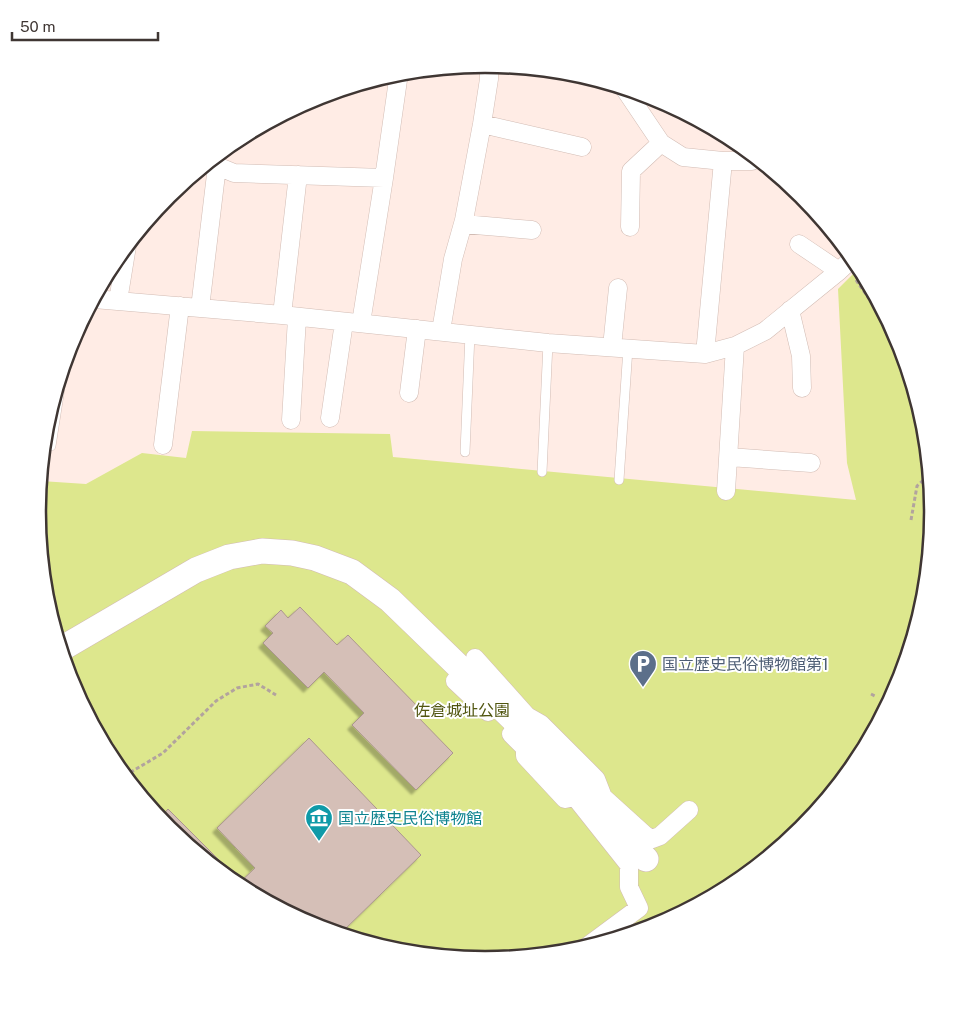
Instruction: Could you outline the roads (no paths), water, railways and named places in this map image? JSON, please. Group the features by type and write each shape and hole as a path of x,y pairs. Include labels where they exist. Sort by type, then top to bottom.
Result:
{"street":[{"path":"441,331 453,259 463,224 482,124 489,73"},
{"path":"330,418 384,178 398,82"},
{"path":"630,97 661,143 683,157 723,161 749,161"},
{"path":"482,124 582,148"},
{"path":"630,227 631,171 661,143"},
{"path":"705,354 723,161"},
{"path":"216,165 234,172 384,178"},
{"path":"200,308 213,168"},
{"path":"291,420 290,317 298,175"},
{"path":"463,224 532,230"},
{"path":"101,300 353,322 548,343 705,354 735,346 765,331 846,264 799,244"},
{"path":"118,301 124,262"},
{"path":"618,288 620,347"},
{"path":"163,445 180,306"},
{"path":"790,310 801,356 802,388"},
{"path":"409,393 417,329"},
{"path":"726,491 735,346"},
{"path":"729,457 811,463"},
{"path":"67,645 196,570 229,557 262,551 292,553 315,558 352,572 390,600 515,721 646,859"},
{"path":"475,658 527,716 541,724 596,779 602,797 644,835 652,839 660,836 689,810"},
{"path":"456,681 526,748 525,756 565,799 575,798 629,865 629,887 639,908 601,935"}],"lane":[{"path":"465,452 470,334"},
{"path":"542,472 548,343"},
{"path":"619,480 620,347"}],"place":[{"name":"国立歴史民俗博物館第1","path":"643,688"},
{"name":"国立歴史民俗博物館","path":"319,842"}],"park label":[{"name":"佐倉城址公園","path":"462,710"}]}
